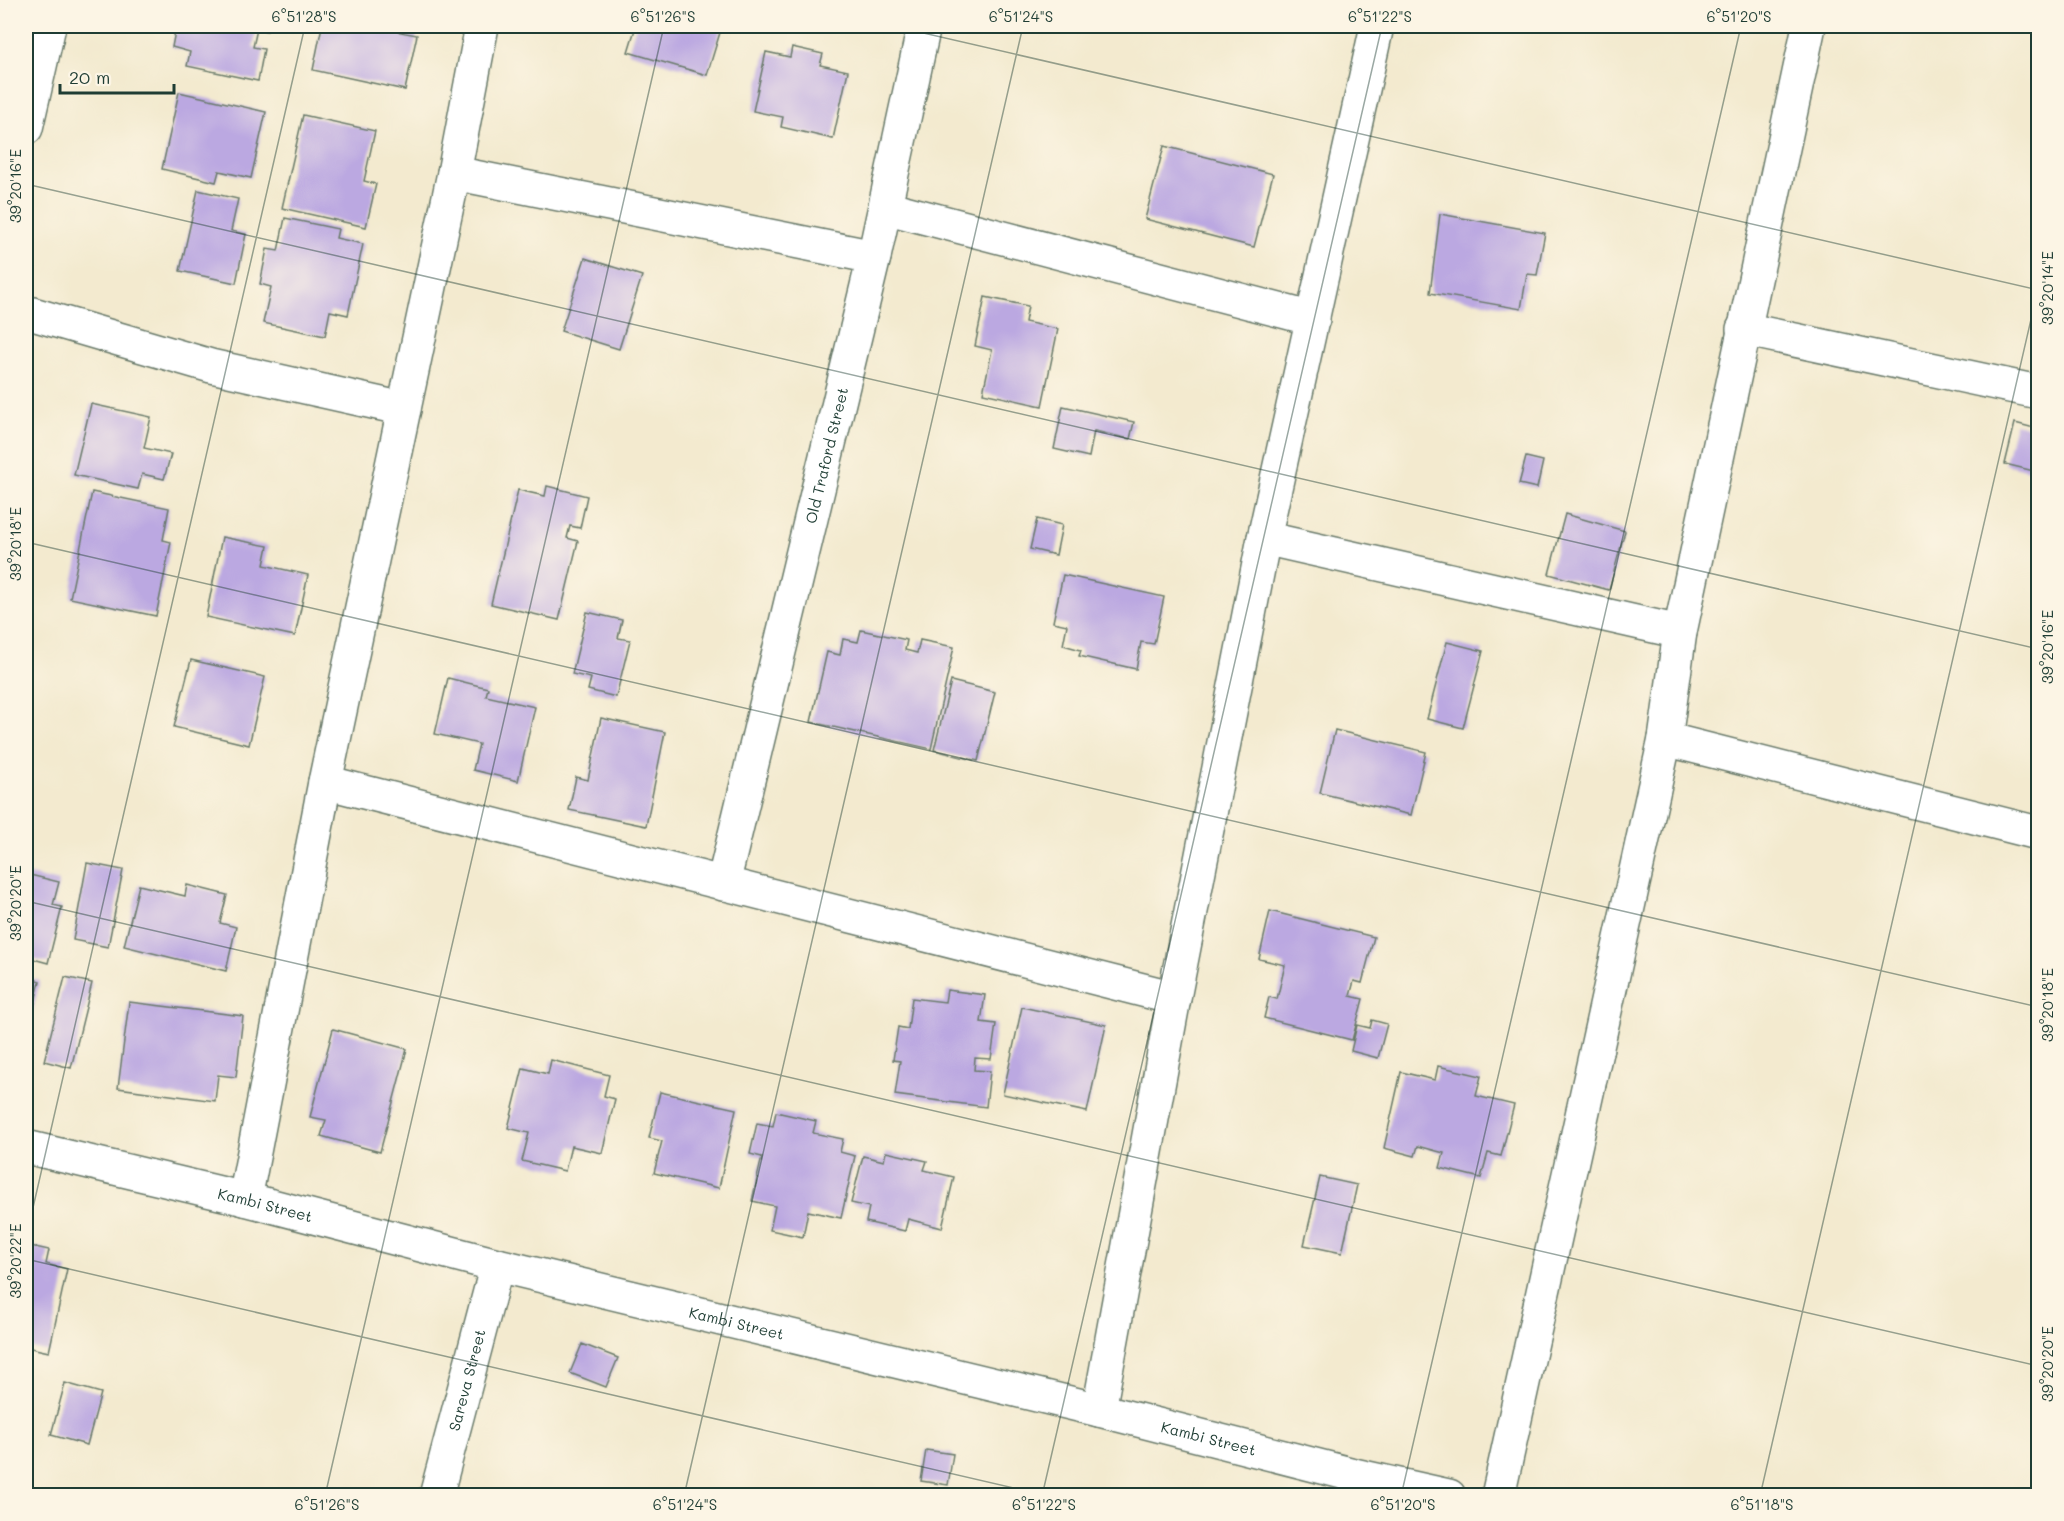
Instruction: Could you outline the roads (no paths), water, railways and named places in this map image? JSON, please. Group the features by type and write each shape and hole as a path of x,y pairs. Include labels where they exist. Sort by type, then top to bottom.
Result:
{"street":[{"path":"26,128 29,95 49,26"},
{"path":"245,1199 325,782 454,173 482,26"},
{"name":"Old Traford Street","path":"723,884 874,256 924,26"},
{"path":"1099,1410 1174,998 1264,538 1377,26"},
{"path":"1498,1496 1665,739 1680,632 1809,26"},
{"path":"454,173 874,256"},
{"path":"885,207 1313,319"},
{"path":"26,312 211,366 404,410"},
{"path":"1743,329 2038,392"},
{"path":"1264,538 1680,632"},
{"path":"1665,739 2038,833"},
{"path":"325,782 1174,998"},
{"name":"Kambi Street","path":"26,1147 245,1199 497,1265 1099,1410 1347,1485 1449,1496"},
{"name":"Sareva Street","path":"436,1496 497,1265"}]}
